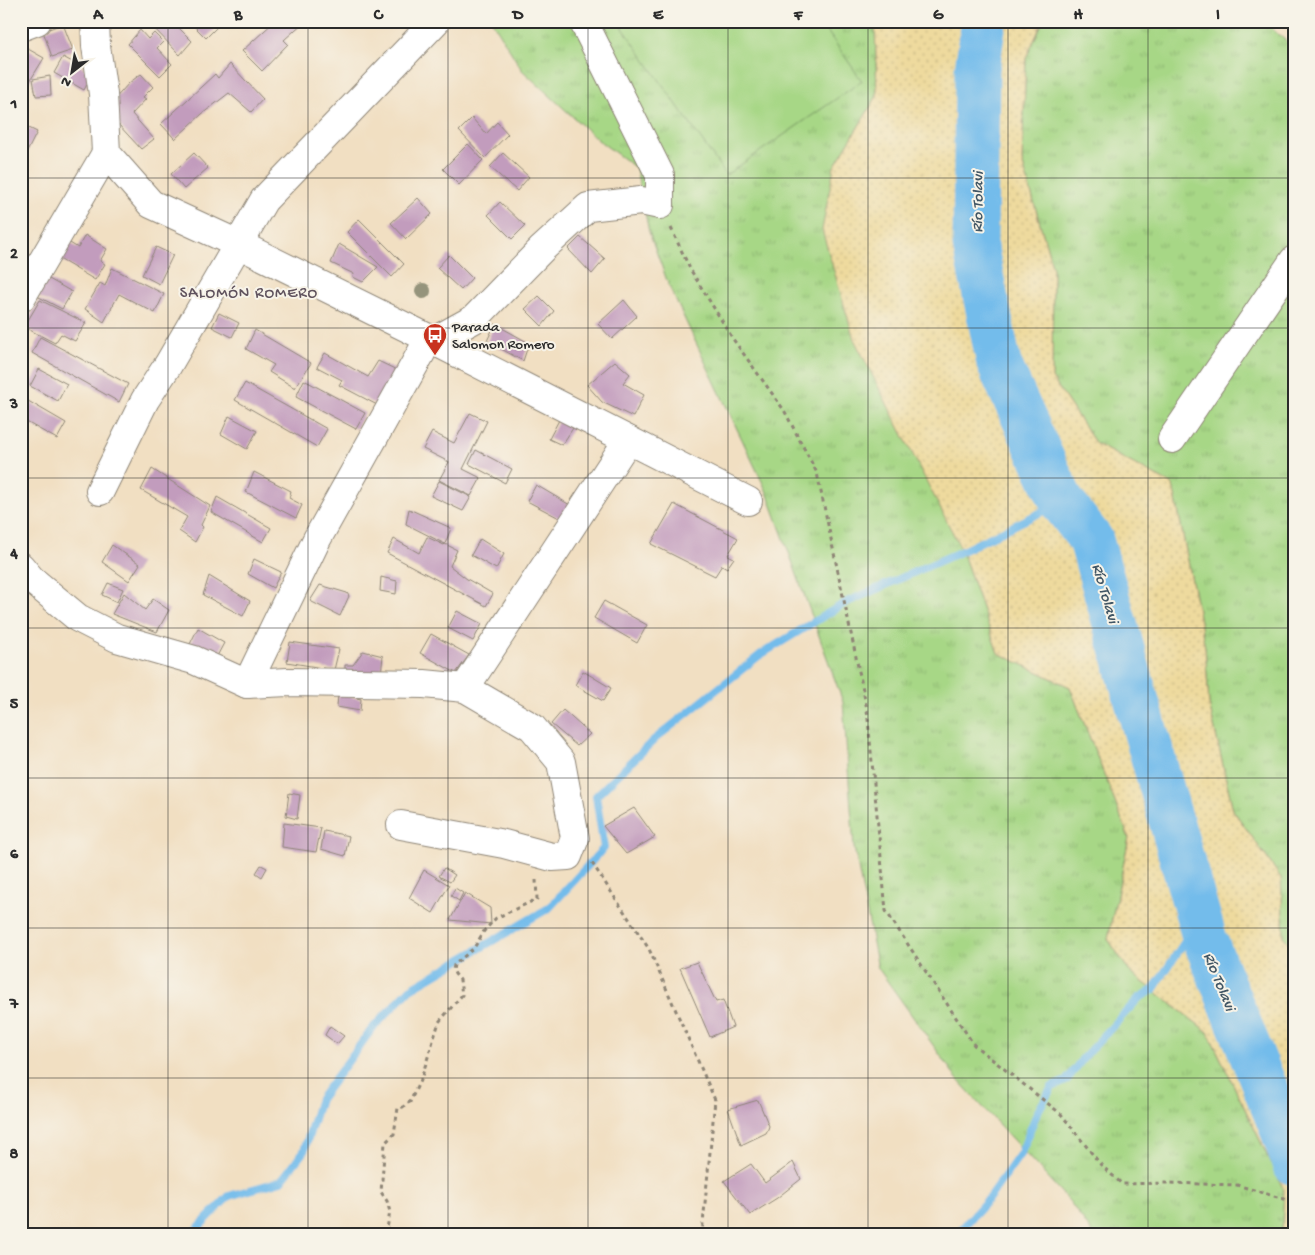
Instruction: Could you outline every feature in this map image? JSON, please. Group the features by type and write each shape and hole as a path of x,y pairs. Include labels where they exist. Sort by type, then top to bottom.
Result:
{"street":[{"path":"21,27 37,21"},
{"path":"21,298 106,153 103,94 96,46 95,21"},
{"path":"100,491 145,400 264,200 436,21"},
{"path":"246,684 317,539 426,346 474,320 542,249 588,207 640,201 660,205 660,175 583,21"},
{"path":"106,153 151,204 238,244 434,341 748,501"},
{"path":"1172,439 1294,260"},
{"path":"465,688 628,440"},
{"path":"21,567 31,579 78,618 117,638 194,660 246,684 288,682 404,684 465,688 532,727 561,762 575,838 568,856 552,857 504,844 402,825"}],"path":[{"path":"660,205 690,269 734,339 784,410 817,473 867,709 886,911 974,1045 1061,1114 1101,1165 1122,1184 1237,1185 1294,1202"},
{"path":"575,838 649,949 715,1100 702,1234"},
{"path":"386,1234 386,1224 390,1212 387,1201 381,1192 384,1144 394,1134 398,1108 410,1102 421,1080 439,1022 462,995 460,980 453,970 454,966 474,948 484,931 496,918 537,899 536,878 548,855"}],"green space":[{"path":"492,21 875,21 877,96 834,167 962,551 998,653 1070,687 1129,838 1108,939 1130,972 1208,1032 1284,1190 1282,1234 1093,1234 1070,1202 958,1080 878,968 854,847 843,702 767,492 669,286 649,232 636,168 598,140 522,70"},
{"path":"618,21 820,21 862,81 726,175"},
{"path":"1043,21 1263,21 1294,48 1294,951 1284,937 1281,878 1233,810 1209,704 1205,647 1173,485 1096,444 1052,378 1053,269 1022,161 1026,58"}],"sand":[{"path":"875,21 1043,21 1026,58 1022,161 1053,269 1052,378 1096,444 1173,485 1205,647 1209,704 1233,810 1281,878 1284,937 1294,951 1294,1234 1282,1234 1284,1190 1208,1032 1130,972 1108,939 1129,838 1070,687 998,653 962,551 854,339 822,230 834,167 877,96"}],"building":[{"path":"149,21 172,21 192,41 180,55"},
{"path":"189,21 218,21 221,23 206,38"},
{"path":"275,21 305,21 284,40 288,44 262,71 242,51"},
{"path":"63,24 73,50 52,57 43,31"},
{"path":"140,30 148,39 154,33 163,42 157,48 172,64 160,76 128,44"},
{"path":"21,45 44,58 28,84 21,80"},
{"path":"63,57 93,73 84,90 54,73"},
{"path":"230,64 263,99 251,112 229,93 202,114 175,139 161,124 215,74 218,78"},
{"path":"141,74 153,87 143,97 146,99 132,114 154,139 141,149 105,110 129,83"},
{"path":"50,76 51,95 36,96 33,79"},
{"path":"472,118 486,134 497,122 508,134 485,158 459,131"},
{"path":"21,124 37,132 27,152 21,149"},
{"path":"468,144 483,160 459,185 443,169"},
{"path":"194,153 208,168 184,189 171,174"},
{"path":"503,153 529,177 517,191 490,167"},
{"path":"418,198 432,214 406,239 391,223"},
{"path":"500,202 525,226 512,239 488,215"},
{"path":"359,219 404,264 392,277 347,232"},
{"path":"85,235 107,249 100,261 105,264 95,280 56,257 65,240 78,248"},
{"path":"580,237 605,259 592,274 568,249"},
{"path":"339,244 378,267 363,282 353,277 354,274 331,263"},
{"path":"156,247 173,255 159,284 142,275"},
{"path":"449,255 472,278 461,290 437,268"},
{"path":"112,268 164,294 155,313 119,294 104,322 85,309 100,283 105,286"},
{"path":"49,279 72,292 62,309 37,296"},
{"path":"539,296 554,311 542,326 525,309"},
{"path":"40,300 86,323 75,341 61,334 55,343 24,327"},
{"path":"624,300 637,316 612,339 598,324"},
{"path":"219,313 239,323 232,337 212,327"},
{"path":"495,324 529,343 523,361 487,341"},
{"path":"255,330 311,363 295,388 269,372 274,365 246,349"},
{"path":"40,337 128,384 119,402 32,353"},
{"path":"325,353 368,377 378,361 399,371 379,406 339,385 342,380 317,367"},
{"path":"615,361 630,374 623,383 644,395 633,417 602,402 587,385"},
{"path":"39,369 67,384 58,401 30,386"},
{"path":"304,380 365,413 356,429 296,397"},
{"path":"245,383 327,429 317,447 235,400"},
{"path":"23,398 66,423 57,439 21,419 21,402"},
{"path":"470,413 487,421 463,469 481,478 471,496 439,480 449,462 423,449 432,432 454,443"},
{"path":"229,416 257,431 247,449 221,434"},
{"path":"559,420 573,428 562,445 549,439"},
{"path":"476,450 512,469 505,483 469,464"},
{"path":"152,469 210,506 201,525 203,527 195,542 179,531 187,517 141,490"},
{"path":"254,472 291,491 289,498 302,505 296,518 246,492"},
{"path":"439,481 471,497 463,511 431,496"},
{"path":"536,485 570,505 563,520 527,501"},
{"path":"217,497 271,528 263,542 211,512"},
{"path":"674,504 738,538 728,555 734,558 727,568 722,565 715,576 651,544"},
{"path":"409,509 451,528 445,544 406,524"},
{"path":"427,537 457,550 450,566 467,579 493,594 486,606 387,553 394,539 419,553"},
{"path":"480,539 504,554 496,569 471,555"},
{"path":"112,545 140,564 129,581 102,562"},
{"path":"254,559 281,572 273,588 248,574"},
{"path":"209,576 250,601 243,616 203,595"},
{"path":"381,577 397,581 396,594 380,591"},
{"path":"108,583 123,589 117,602 102,595"},
{"path":"320,585 347,593 349,596 340,616 310,601"},
{"path":"124,593 145,610 153,599 169,610 157,632 112,614"},
{"path":"604,601 647,625 637,643 594,618"},
{"path":"457,611 482,624 473,641 448,628"},
{"path":"198,628 224,643 216,658 190,644"},
{"path":"431,634 469,655 456,673 420,653"},
{"path":"290,642 339,649 334,670 287,662"},
{"path":"363,651 383,656 381,674 345,673 345,665 353,665"},
{"path":"583,671 611,688 603,701 575,685"},
{"path":"338,694 361,699 360,711 337,707"},
{"path":"563,710 590,734 577,746 551,724"},
{"path":"289,793 300,795 297,819 286,816"},
{"path":"634,808 655,837 626,854 603,826"},
{"path":"284,823 321,828 316,852 282,847"},
{"path":"324,831 349,836 345,856 321,849"},
{"path":"261,865 267,868 262,877 256,873"},
{"path":"444,868 455,875 450,882 439,876"},
{"path":"424,870 449,885 433,913 409,898"},
{"path":"455,888 463,893 459,901 451,896"},
{"path":"465,893 490,908 491,924 450,920"},
{"path":"697,962 716,1002 723,1000 733,1027 710,1037 680,968"},
{"path":"330,1026 344,1036 337,1044 325,1035"},
{"path":"758,1100 769,1126 768,1129 766,1133 741,1145 728,1109"},
{"path":"793,1162 801,1179 777,1198 750,1215 724,1181 751,1164 765,1183"}],"waterway":[{"name":"Río Tolavi","path":"984,21 977,69 975,245 999,364 1062,502 1091,540 1205,940 1285,1136 1294,1163"},
{"path":"192,1234 229,1196 281,1181 304,1151 320,1099 372,1029 410,989 549,908 604,848 596,796 655,739 760,655 845,603 962,551 1062,502"},
{"path":"957,1234 989,1198 1021,1153 1037,1113 1052,1087 1066,1081 1084,1057 1139,998 1153,990 1199,920"}],"place":[{"name":"Parada Salomon Romero","path":"435,356"}],"district":[{"name":"SALOMÓN ROMERO","path":"249,291"}]}
